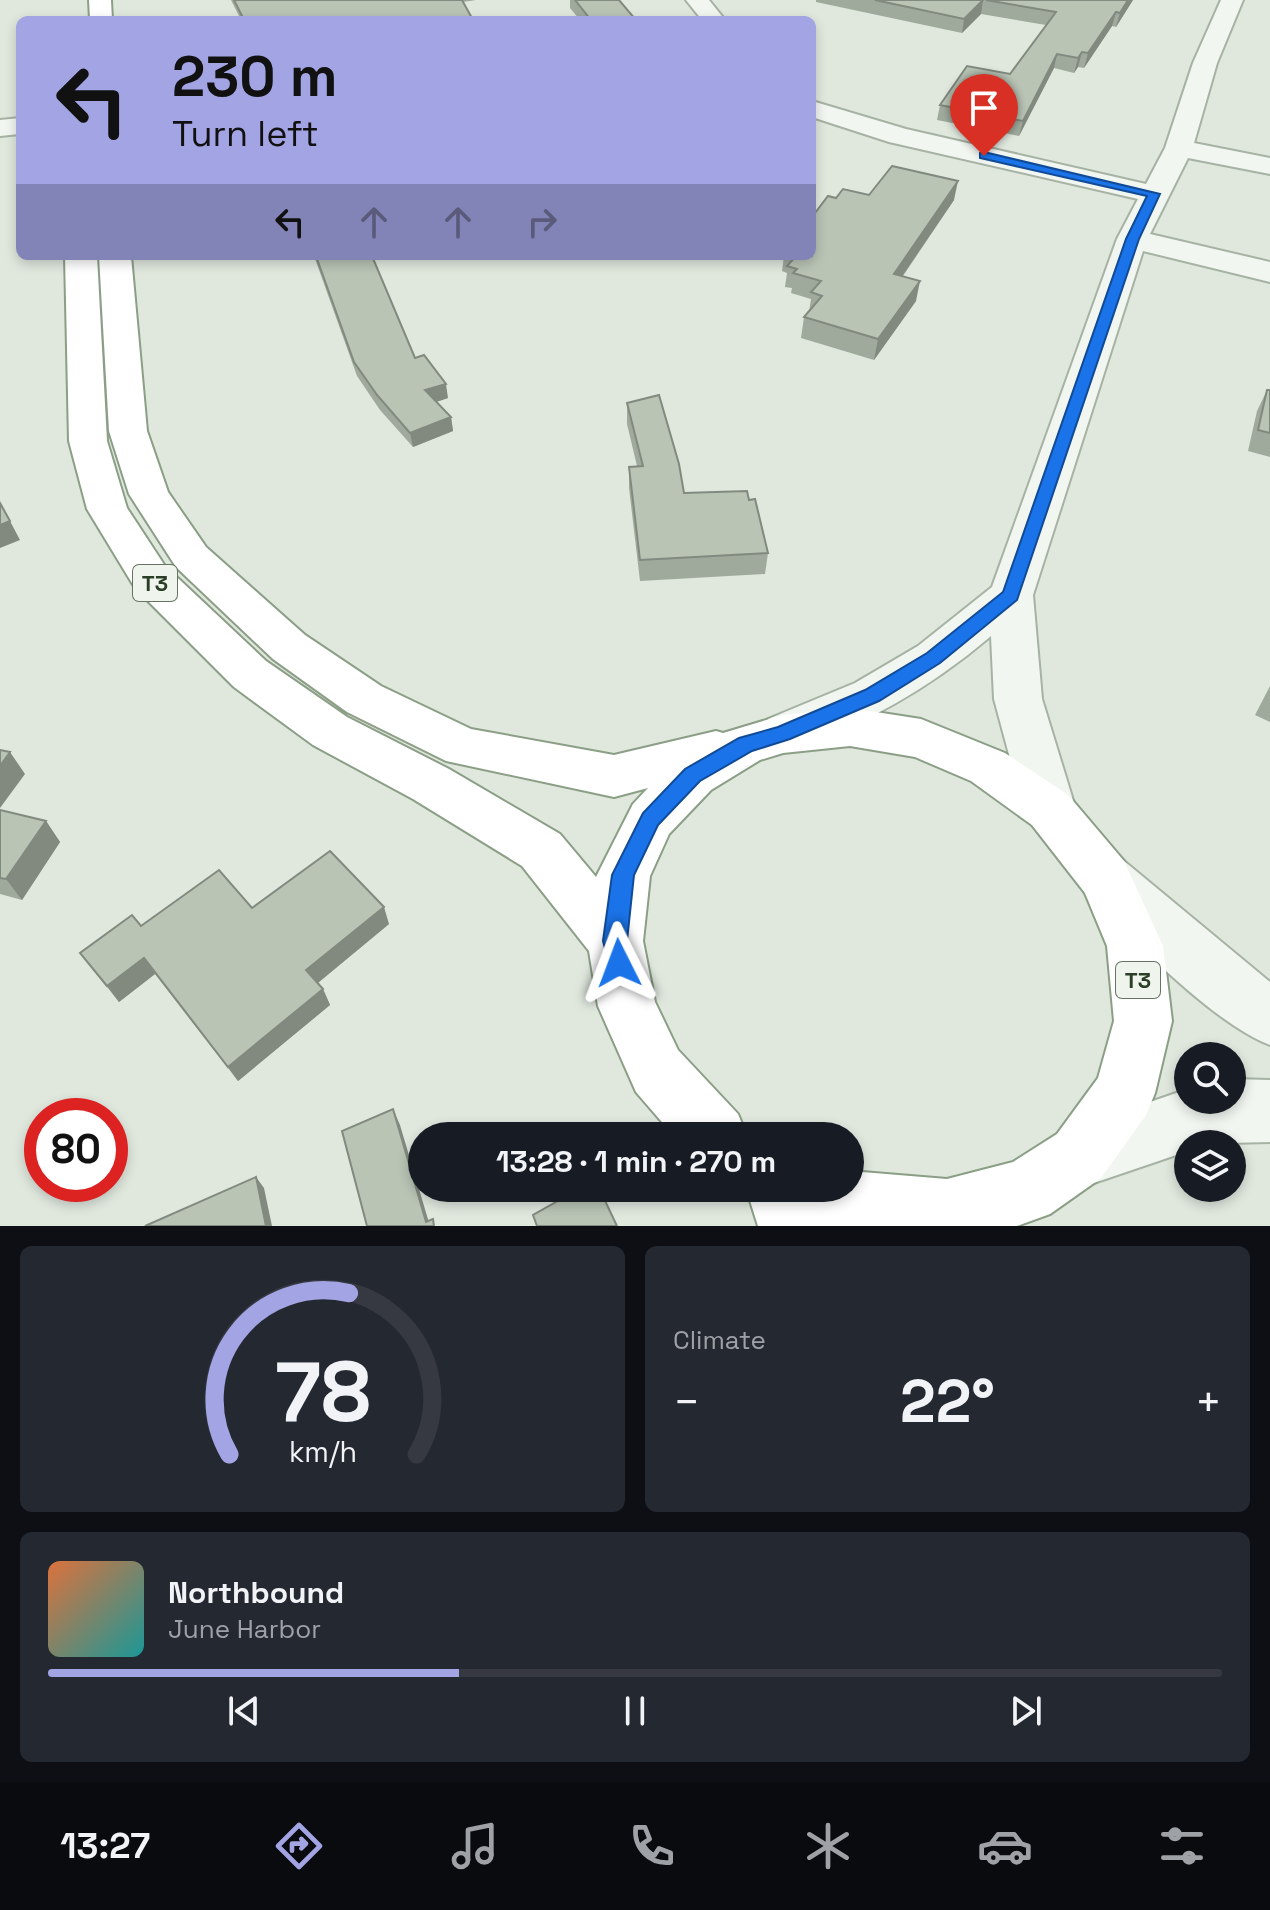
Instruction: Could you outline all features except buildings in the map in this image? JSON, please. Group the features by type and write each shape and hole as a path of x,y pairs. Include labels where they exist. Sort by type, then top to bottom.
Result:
{"highway":[{"name":"T3","path":"81,260 88,441 107,509 150,577 250,674 330,731 431,784 541,850 615,941"},
{"name":"T3","path":"115,260 128,431 149,494 191,557 289,647 364,699 463,747 614,776 764,739 850,727 921,739 988,767 1050,810 1105,878 1135,946 1143,1021 1124,1093 1079,1156 1014,1208 947,1212 859,1207 845,1202"},
{"name":"T3","path":"703,1122 657,1071 627,1006 615,941 623,875 651,819 693,775 764,739"},
{"path":"783,1202 791,1226"}],"street":[{"path":"697,0 711,16"},
{"path":"1050,810 1018,699 1011,595 1132,239 1179,148 1205,63 1232,0"},
{"path":"816,110 899,136 1154,194"},
{"path":"1179,148 1270,166"},
{"path":"1132,239 1270,272"},
{"path":"764,739 872,696 934,658 1011,595"},
{"path":"1105,878 1221,980 1270,1017"},
{"path":"1079,1156 1220,1110 1270,1111"}],"route":[{"path":"619,963 615,941 623,875 651,819 693,775 746,744 783,734 872,696 934,658 1011,595 1132,239 1154,194 984,156"}]}
